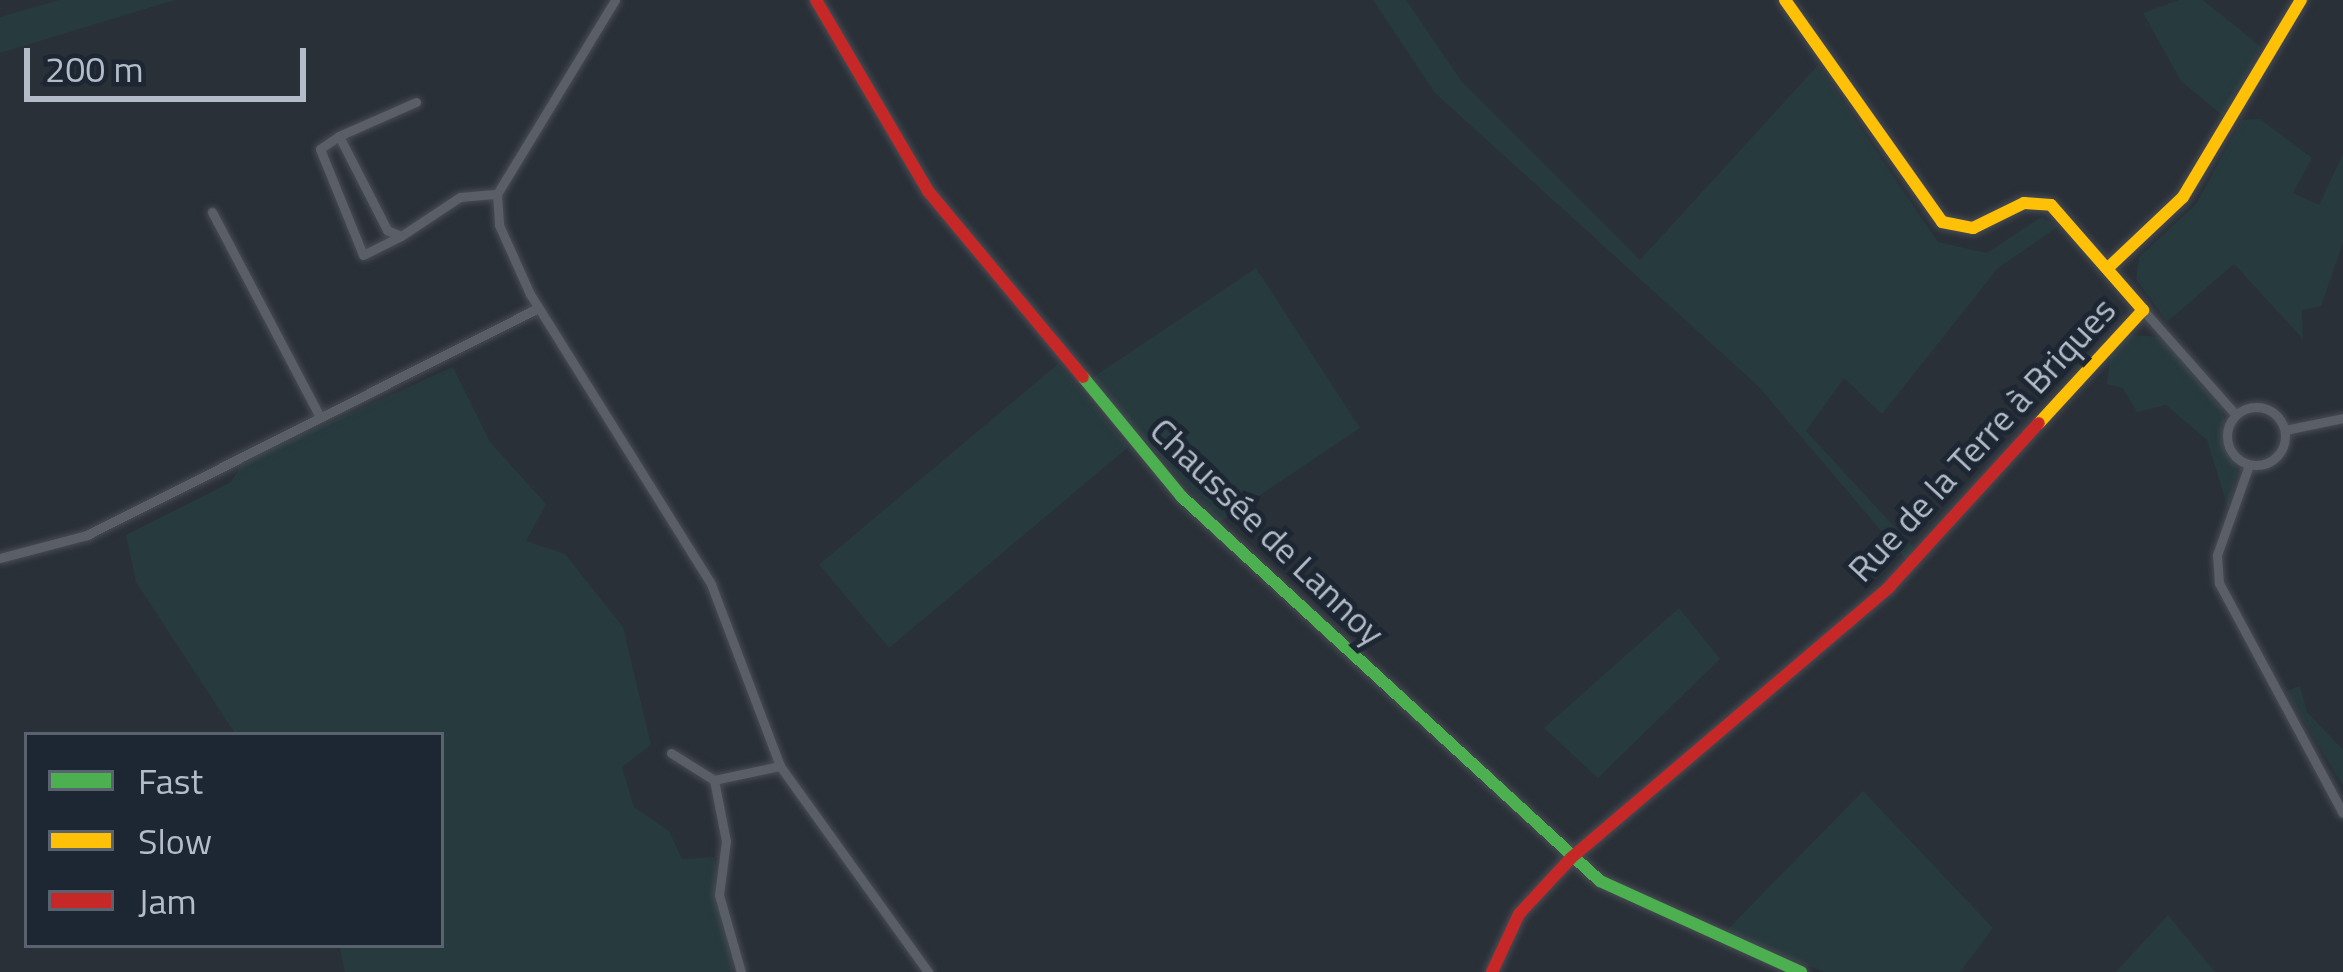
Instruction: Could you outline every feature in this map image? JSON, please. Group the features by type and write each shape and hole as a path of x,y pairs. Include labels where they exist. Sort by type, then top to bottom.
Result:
{"main road":[{"name":"Chaussée de Lannoy","path":"816,0 928,190 1139,450 1571,858 1668,920 1802,972"},
{"path":"1785,0 1942,222 1973,228 2038,202 2110,266"},
{"name":"Rue de la Terre à Briques","path":"1492,972 1519,914 1571,858 1888,587 2143,310 2110,266 2183,197 2301,0"}],"street":[{"path":"615,0 497,194 499,224 538,308 711,584 781,766 928,972"},
{"path":"416,102 320,149 363,255 460,197 497,194"},
{"path":"339,136 387,230 401,236"},
{"path":"212,212 319,416"},
{"path":"0,558 87,535 538,308"},
{"path":"2143,310 2236,415"},
{"path":"2236,415 2260,408 2284,430"},
{"path":"2236,415 2229,448 2249,465"},
{"path":"2284,430 2343,418"},
{"path":"2249,465 2279,454 2284,430"},
{"path":"2249,465 2217,555 2219,583 2343,813"},
{"path":"671,753 714,781 726,841 719,896 741,972"},
{"path":"714,781 781,766"}],"green space":[{"path":"59,0 175,0 0,53 0,17"},
{"path":"1373,0 1406,0 1462,82 1640,260 1818,65 1938,242 1987,253 2041,217 2059,226 1998,268 1882,414 1844,378 1806,431 1915,549 1906,560 1758,386 1435,93"},
{"path":"2179,0 2203,0 2261,47 2223,116 2181,81 2143,13"},
{"path":"2260,119 2312,158 2293,193 2319,205 2343,154 2343,243 2321,306 2302,310 2303,339 2234,264 2167,322 2136,279 2139,257 2196,204 2242,120"},
{"path":"1256,268 1360,428 1220,522 1089,380"},
{"path":"2129,335 2162,337 2221,408 2237,471 2228,508 2207,440 2166,405 2137,412 2123,388 2107,384 2111,350"},
{"path":"1058,364 1128,447 889,648 819,565"},
{"path":"453,367 490,442 546,504 526,541 565,554 623,627 651,745 622,767 634,807 669,831 682,859 714,857 733,972 345,972 340,948 444,948 444,732 234,732 136,582 126,535 231,482 244,461"},
{"path":"1679,608 1720,659 1598,778 1544,728"},
{"path":"2300,686 2307,712 2343,750 2343,786 2286,691"},
{"path":"1863,791 1993,928 1960,972 1825,972 1723,934"},
{"path":"2168,915 2215,972 2116,972"}],"traffic: fast":[{"path":"1083,377 1181,496 1600,881 1801,972"}],"traffic: slow":[{"path":"1785,0 1942,222 1973,228 2024,203 2051,205 2143,310 2039,423"},
{"path":"2110,266 2183,197 2301,0"}],"traffic: jam":[{"path":"816,0 928,191 1083,377"},
{"path":"1492,972 1519,914 1571,858 1889,587 2039,423"}]}
